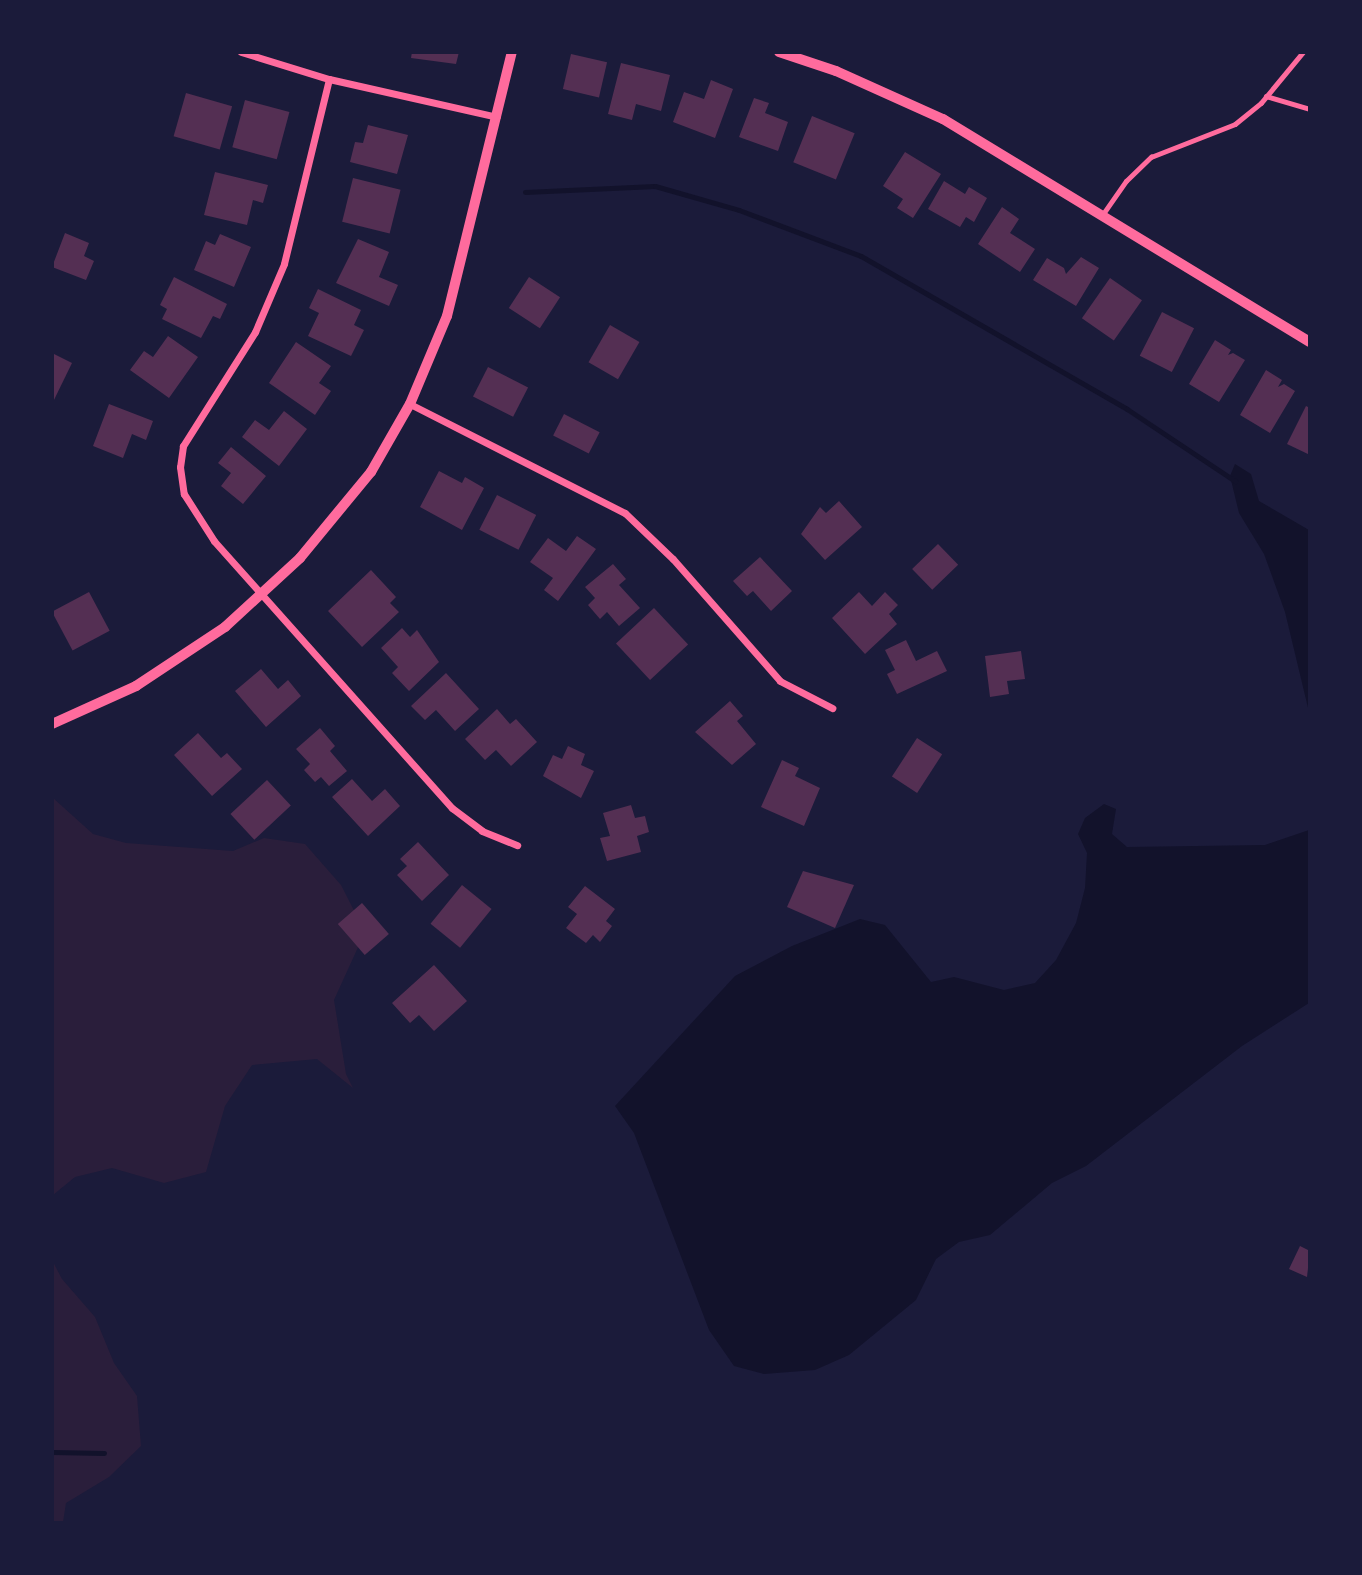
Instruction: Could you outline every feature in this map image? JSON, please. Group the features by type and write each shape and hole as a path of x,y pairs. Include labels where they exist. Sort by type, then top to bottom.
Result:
{"street":[{"path":"241,52 329,79 498,118"},
{"path":"52,724 136,686 264,596 351,500 410,404 454,296 512,52"},
{"path":"779,52 836,71 943,119 1310,342"},
{"path":"329,79 292,237 275,288 255,332 181,454 188,506 452,808 482,831 517,845"},
{"path":"410,404 625,513 673,559 779,681 832,708"}],"lane":[{"path":"1102,215 1126,181 1151,157 1236,124 1266,96 1303,52"},
{"path":"1266,96 1310,109"}],"shaded area":[{"path":"1235,464 1251,474 1259,501 1309,530 1309,712 1285,612 1264,554 1239,513 1230,476"},
{"path":"53,798 93,834 126,843 233,851 264,838 305,844 341,885 365,932 334,1000 346,1074 353,1088 317,1059 252,1065 225,1106 206,1172 164,1183 112,1168 75,1177 53,1195"},
{"path":"1104,804 1116,809 1112,834 1127,847 1265,845 1309,830 1309,1003 1242,1046 1086,1166 1052,1183 990,1235 959,1242 936,1259 916,1300 849,1355 815,1370 764,1374 734,1366 709,1330 634,1133 615,1106 735,976 792,946 860,919 885,925 931,982 954,977 1004,990 1035,983 1056,960 1076,923 1085,888 1087,853 1078,834 1085,818"},
{"path":"52,1260 62,1279 95,1317 114,1363 137,1396 141,1446 109,1477 66,1503 63,1522 52,1522"}],"building":[{"path":"412,52 459,52 456,64 411,58"},
{"path":"571,54 607,62 599,97 563,89"},
{"path":"621,63 670,75 661,111 636,104 632,120 608,114"},
{"path":"711,80 733,89 715,138 673,122 684,92 704,99"},
{"path":"186,93 232,106 220,149 174,136"},
{"path":"754,98 769,103 765,113 788,122 778,151 739,137"},
{"path":"245,100 289,112 277,159 232,147"},
{"path":"812,116 855,133 836,180 793,162"},
{"path":"368,125 408,135 397,174 350,162 355,142 363,143"},
{"path":"905,152 941,174 913,218 897,208 903,199 883,186"},
{"path":"215,172 268,185 263,203 253,200 247,225 204,215"},
{"path":"353,178 401,190 390,234 342,222"},
{"path":"944,181 965,194 969,187 987,198 974,222 966,217 960,227 928,209"},
{"path":"1002,207 1019,219 1010,233 1035,249 1020,272 978,244"},
{"path":"65,233 89,243 84,256 94,261 86,280 52,267"},
{"path":"220,234 251,247 234,287 194,270 206,241 215,245"},
{"path":"358,239 389,252 379,277 398,285 389,306 336,283"},
{"path":"1081,257 1099,268 1076,306 1033,280 1047,258 1064,268 1066,274"},
{"path":"174,277 227,304 220,319 213,316 201,338 162,319 167,309 160,305"},
{"path":"529,277 560,297 540,328 509,308"},
{"path":"1110,278 1142,300 1114,341 1082,318"},
{"path":"318,289 361,310 354,325 364,330 351,356 308,336 319,313 309,308"},
{"path":"1162,312 1194,328 1172,372 1140,356"},
{"path":"610,325 639,342 618,379 588,362"},
{"path":"168,336 198,357 169,398 130,370 144,351 153,357"},
{"path":"1215,340 1231,350 1228,355 1233,353 1245,360 1219,402 1189,384"},
{"path":"296,342 331,366 319,383 331,391 315,415 269,383"},
{"path":"52,353 72,363 52,404"},
{"path":"488,367 528,387 513,417 473,396"},
{"path":"1266,370 1282,380 1278,387 1284,384 1295,391 1270,433 1240,415"},
{"path":"109,404 153,421 146,440 132,434 123,458 93,446"},
{"path":"1306,406 1310,408 1310,455 1287,444"},
{"path":"284,411 307,429 279,466 242,437 255,420 269,430"},
{"path":"564,414 600,432 589,454 553,435"},
{"path":"231,447 266,476 243,504 221,486 231,473 218,463"},
{"path":"439,471 462,483 465,477 484,488 462,530 420,507"},
{"path":"497,495 536,515 518,550 479,530"},
{"path":"839,501 862,527 825,560 801,534 820,507 826,513"},
{"path":"577,536 596,549 558,601 544,590 553,578 530,562 548,538 566,551"},
{"path":"938,544 958,565 932,590 912,569"},
{"path":"760,557 792,591 771,611 753,591 747,596 733,581"},
{"path":"613,564 626,579 619,585 640,608 619,626 607,612 600,619 588,605 595,598 585,587"},
{"path":"371,570 396,597 390,603 399,612 362,647 328,611"},
{"path":"89,592 110,631 73,651 52,612"},
{"path":"859,592 872,606 885,592 898,605 889,614 897,624 865,654 832,618"},
{"path":"654,608 688,645 650,680 616,643"},
{"path":"402,628 410,637 417,630 439,662 409,691 392,673 398,667 381,648"},
{"path":"906,640 916,661 937,651 947,671 897,694 887,674 895,670 885,650"},
{"path":"1021,651 1025,679 1007,681 1009,694 990,697 985,656"},
{"path":"261,669 278,689 288,680 301,696 266,727 235,691"},
{"path":"446,673 479,709 455,731 436,710 425,720 411,706"},
{"path":"730,701 743,716 737,721 756,744 732,765 695,732"},
{"path":"497,709 510,724 516,719 537,742 511,766 496,750 485,760 465,739"},
{"path":"320,728 335,746 330,751 347,771 329,786 321,777 315,782 304,770 310,764 296,749"},
{"path":"198,733 221,758 227,753 242,769 212,796 174,755"},
{"path":"917,738 942,754 917,793 892,777"},
{"path":"568,746 585,754 581,765 594,771 581,798 543,776 553,755 562,759"},
{"path":"782,760 799,768 795,776 820,788 804,826 761,807"},
{"path":"352,779 372,801 385,789 400,806 368,836 332,797"},
{"path":"267,780 291,806 254,840 230,814"},
{"path":"631,805 635,818 645,816 649,832 637,836 641,852 607,861 600,838 610,836 603,813"},
{"path":"418,842 449,875 422,901 397,875 407,866 400,859"},
{"path":"803,871 854,885 835,928 787,907"},
{"path":"462,885 492,909 460,948 431,924"},
{"path":"585,886 615,909 606,921 612,926 600,942 593,935 586,943 566,928 577,914 568,907"},
{"path":"362,903 389,934 365,955 338,924"},
{"path":"434,965 467,1001 434,1031 419,1015 410,1023 392,1003"},
{"path":"1300,1246 1310,1251 1307,1277 1289,1269"}],"waterway":[{"path":"525,192 655,186 739,210 861,256 1127,409 1235,481"},
{"path":"52,1452 104,1453"}]}
